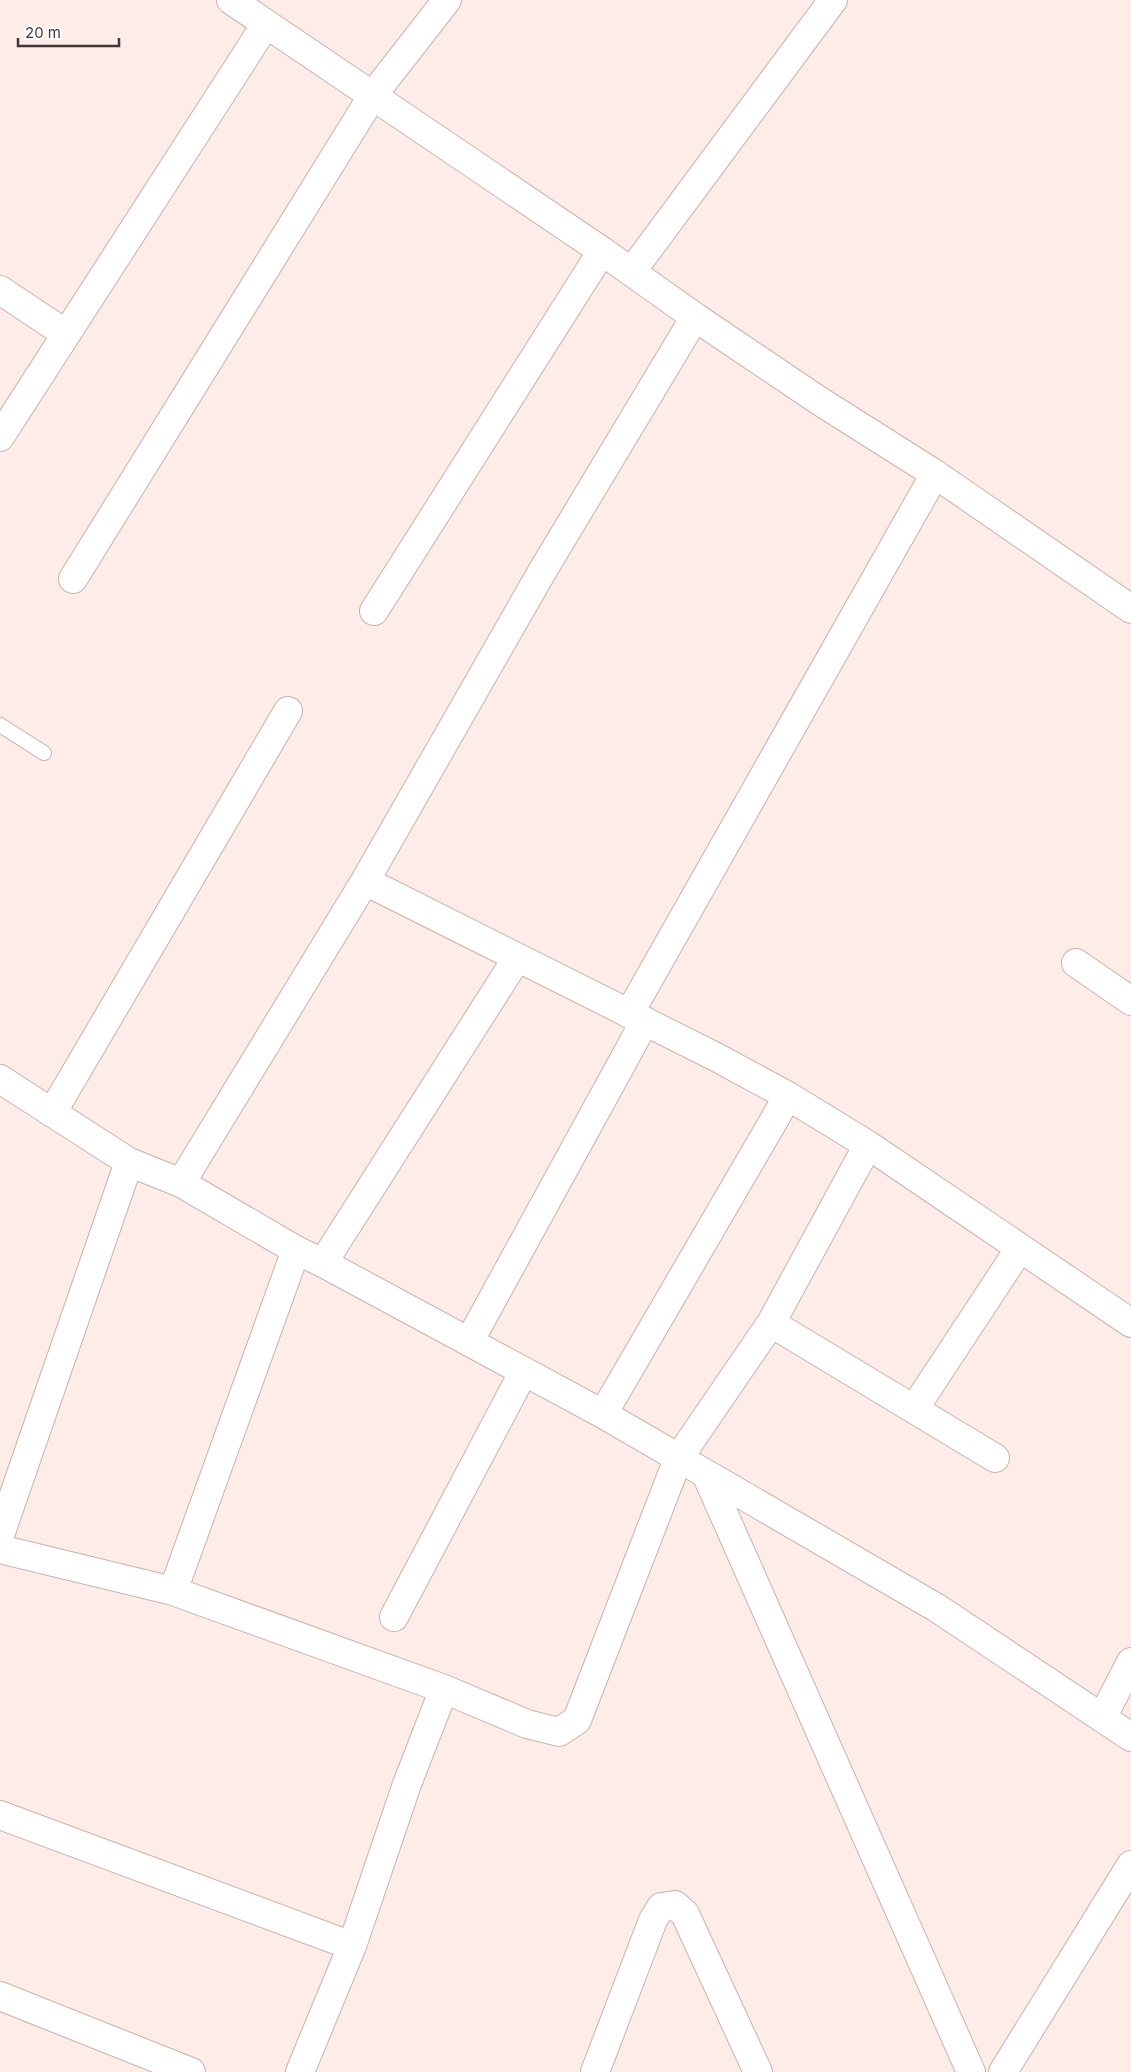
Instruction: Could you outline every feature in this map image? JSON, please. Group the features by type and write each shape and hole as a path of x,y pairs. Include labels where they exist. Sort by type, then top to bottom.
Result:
{"street":[{"path":"231,0 602,251 695,317 818,400 935,474 1131,608"},
{"path":"73,579 373,95 447,0"},
{"path":"632,272 833,0"},
{"path":"0,437 266,24"},
{"path":"374,611 602,251"},
{"path":"0,290 66,334"},
{"path":"181,1183 365,881 543,570 695,317"},
{"path":"469,1342 637,1017 935,474"},
{"path":"52,1112 288,711"},
{"path":"365,881 637,1017 788,1096 868,1145 1131,1323"},
{"path":"323,1263 517,958"},
{"path":"1076,963 1131,1001"},
{"path":"0,1079 129,1162 181,1183 296,1250 603,1414 937,1608 1131,1737"},
{"path":"603,1414 788,1096"},
{"path":"0,1549 173,1591 444,1689 527,1724 559,1732 577,1720 678,1459 771,1323 868,1145"},
{"path":"0,1535 129,1162"},
{"path":"914,1409 1020,1248"},
{"path":"173,1591 296,1250"},
{"path":"771,1323 995,1458"},
{"path":"394,1617 524,1371"},
{"path":"706,1474 972,2072"},
{"path":"1102,1718 1131,1662"},
{"path":"300,2072 352,1946 407,1784 444,1689"},
{"path":"0,1815 352,1946"},
{"path":"1003,2072 1131,1865"},
{"path":"595,2072 653,1920 661,1907 675,1905 685,1914 758,2072"},
{"path":"0,1996 191,2072"}],"lane":[{"path":"0,725 44,753"}]}
